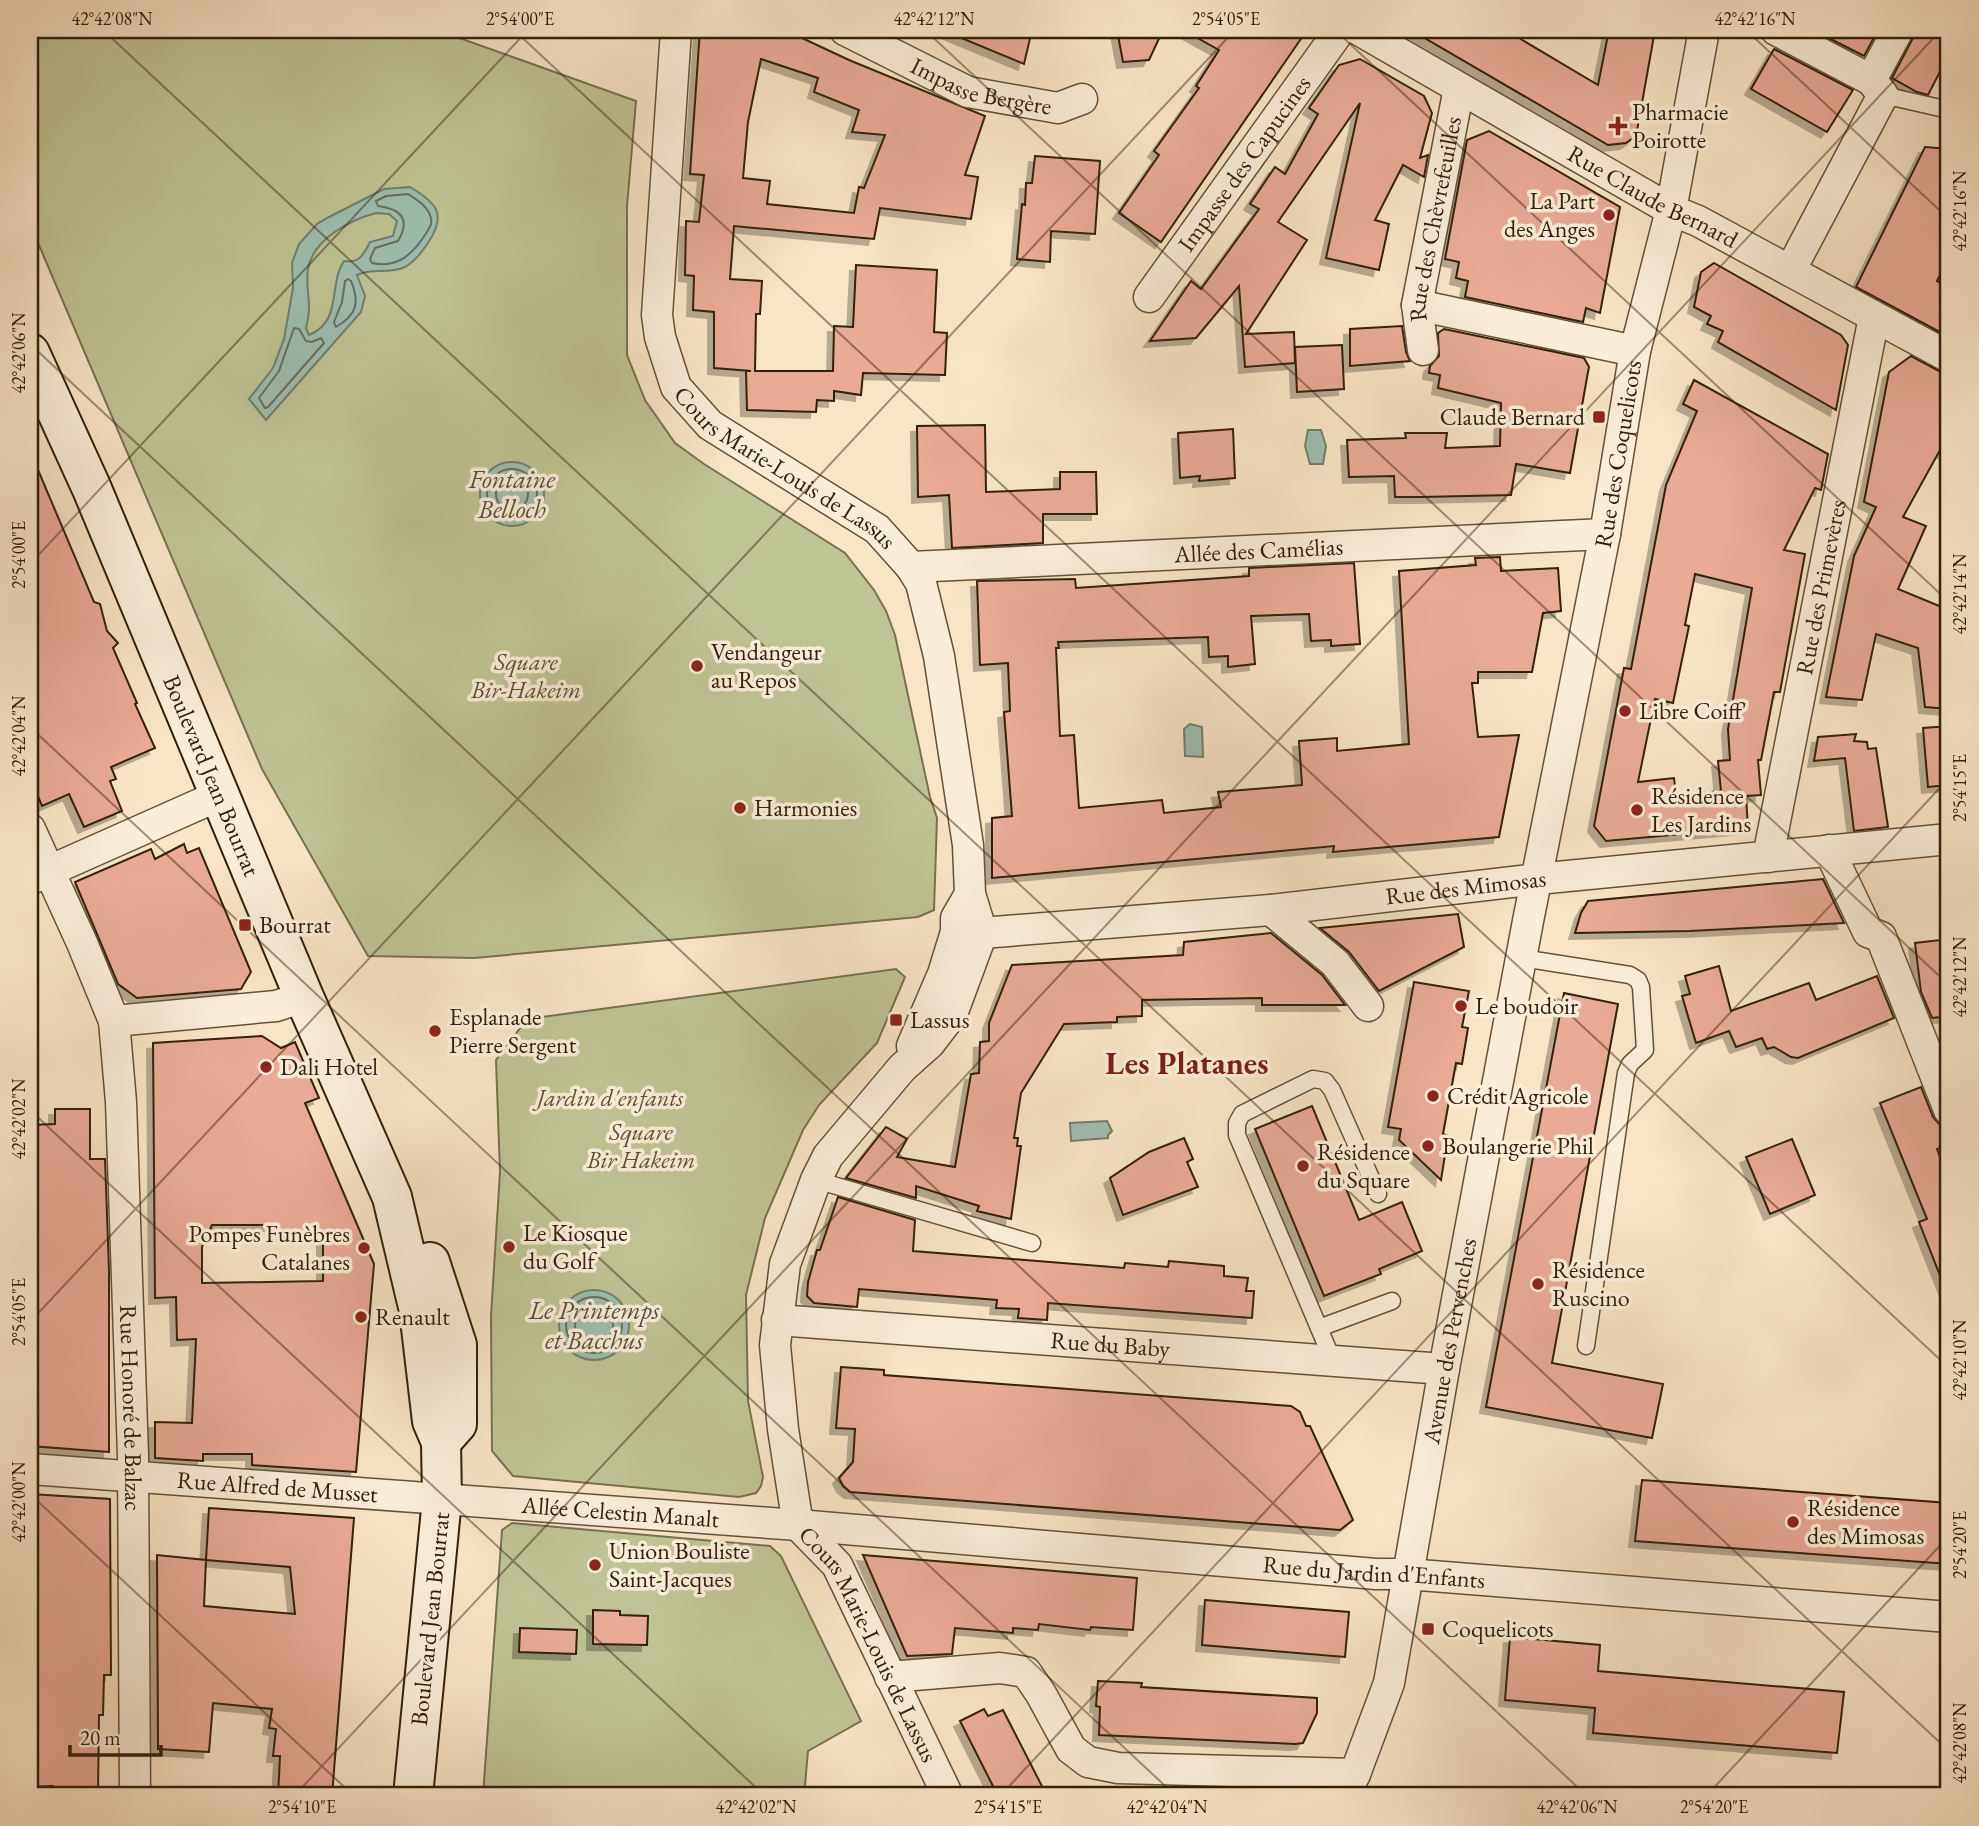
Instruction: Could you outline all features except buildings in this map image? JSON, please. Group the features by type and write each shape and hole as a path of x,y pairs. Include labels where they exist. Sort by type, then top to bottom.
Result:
{"main road":[{"name":"Boulevard Jean Bourrat","path":"34,374 92,489 304,997 392,1197 421,1237 457,1345 457,1424 441,1442 442,1499 414,1796"}],"street":[{"name":"Cours Marie-Louis de Lassus","path":"676,30 657,315 660,337 676,387 710,425 877,529 911,567 921,583 939,656 968,845 970,894 982,933 952,1014 930,1043 902,1068 828,1156 816,1180 785,1264 775,1345 783,1429 797,1525 837,1565 948,1796"},
{"name":"Impasse Bergère","path":"845,30 968,92 1058,108 1082,99"},
{"name":"Impasse des Capucines","path":"1149,298 1340,30"},
{"name":"Rue Claude Bernard","path":"1359,30 1671,210 1698,221 1949,357"},
{"name":"Rue des Coquelicots","path":"1537,879 1605,534 1635,351 1671,210 1704,30"},
{"path":"1776,30 1877,88"},
{"path":"1790,271 1877,88 1898,30"},
{"name":"Rue des Chèvrefeuilles","path":"1423,349 1417,305 1459,88"},
{"path":"1417,305 1635,351"},
{"name":"Rue des Primevères","path":"1768,857 1874,317"},
{"name":"Allée des Camélias","path":"911,567 1605,534"},
{"path":"39,875 220,795"},
{"name":"Rue Honoré de Balzac","path":"30,829 39,875 82,943 114,1021 121,1102 133,1477 135,1796"},
{"name":"Rue des Mimosas","path":"982,933 1271,909 1537,879 1949,839"},
{"path":"1829,850 1868,932 1881,937 1949,1110"},
{"name":"Avenue des Pervenches","path":"1349,1790 1389,1683 1444,1369 1537,879"},
{"name":"Cours Marie-Louis de Lassus","path":"902,1068 943,974 956,932 957,918 970,894"},
{"path":"1271,909 1335,962 1368,1006"},
{"path":"114,1021 276,1006 304,997"},
{"name":"Rue du Baby","path":"776,1321 1444,1369"},
{"name":"Rue Alfred de Musset","path":"30,1469 442,1499"},
{"name":"Allée Celestin Manalt","path":"442,1499 797,1525"},
{"name":"Rue du Jardin d'Enfants","path":"797,1525 1363,1573 1407,1574 1949,1617"},
{"path":"890,1677 1000,1668 1026,1672 1071,1749 1088,1762 1118,1768 1349,1790"}],"lane":[{"path":"1877,88 1949,110"},
{"path":"1521,958 1630,975 1638,980 1642,987 1645,1050 1626,1073 1586,1346"},
{"path":"1334,1361 1237,1135 1237,1123 1242,1114 1313,1079 1325,1081 1332,1090 1378,1194"},
{"path":"816,1180 1032,1243"},
{"path":"1319,1328 1392,1301"}],"green space":[{"name":"Square Bir-Hakeim","path":"30,30 437,30 636,101 627,206 627,355 645,400 675,443 845,553 874,590 886,611 895,635 930,797 937,818 934,910 918,917 474,958 368,956 262,769 30,224"},
{"name":"Square Bir Hakeim","path":"896,969 905,977 877,1043 819,1105 803,1130 765,1218 746,1295 748,1401 763,1477 756,1493 739,1497 513,1476 492,1451 491,1316 500,1172 496,1060 527,1019"},
{"path":"512,1523 770,1546 781,1556 861,1721 808,1751 804,1796 483,1796 502,1530"}],"water":[{"path":"410,187 427,198 433,204 438,217 434,233 420,253 405,267 357,275 365,296 361,312 266,420 249,399 273,368 284,339 293,288 292,263 299,244 317,224 384,189","holes":["376,213 389,214 397,221 393,236 370,242 357,259 344,261 339,270 327,321 309,335 306,328 309,311 307,284 311,258 325,240 344,226"]},
{"path":"1308,430 1321,430 1326,446 1323,464 1310,464 1305,446"},
{"name":"Fontaine Belloch","path":"512,462 530,468 538,476 544,494 538,512 530,520 512,526 494,520 486,512 480,494 486,476 494,468"},
{"path":"1190,724 1202,727 1203,757 1185,756 1184,729"},
{"path":"1107,1121 1112,1131 1108,1138 1071,1141 1070,1123"},
{"name":"Le Printemps et Bacchus","path":"594,1290 619,1300 629,1325 619,1350 594,1360 569,1350 559,1325 569,1300"}],"place":[{"name":"Pharmacie Poirotte","path":"1618,126"},
{"name":"La Part des Anges","path":"1609,215"},
{"name":"Claude Bernard","path":"1599,417"},
{"name":"Vendangeur au Repos","path":"697,666"},
{"name":"Libre Coiff'","path":"1625,711"},
{"name":"Harmonies","path":"740,808"},
{"name":"Résidence Les Jardins","path":"1637,810"},
{"name":"Bourrat","path":"245,925"},
{"name":"Le boudoir","path":"1461,1006"},
{"name":"Lassus","path":"896,1020"},
{"name":"Esplanade Pierre Sergent","path":"435,1031"},
{"name":"Dali Hotel","path":"266,1067"},
{"name":"Crédit Agricole","path":"1433,1096"},
{"name":"Boulangerie Phil","path":"1428,1146"},
{"name":"Résidence du Square","path":"1303,1166"},
{"name":"Le Kiosque du Golf","path":"509,1247"},
{"name":"Pompes Funèbres Catalanes","path":"364,1248"},
{"name":"Résidence Ruscino","path":"1538,1284"},
{"name":"Renault","path":"361,1317"},
{"name":"Résidence des Mimosas","path":"1793,1522"},
{"name":"Union Bouliste Saint-Jacques","path":"595,1565"},
{"name":"Coquelicots","path":"1428,1629"}],"district":[{"name":"Les Platanes","path":"1187,1063"}],"park label":[{"name":"Jardin d'enfants","path":"610,1098"}]}
